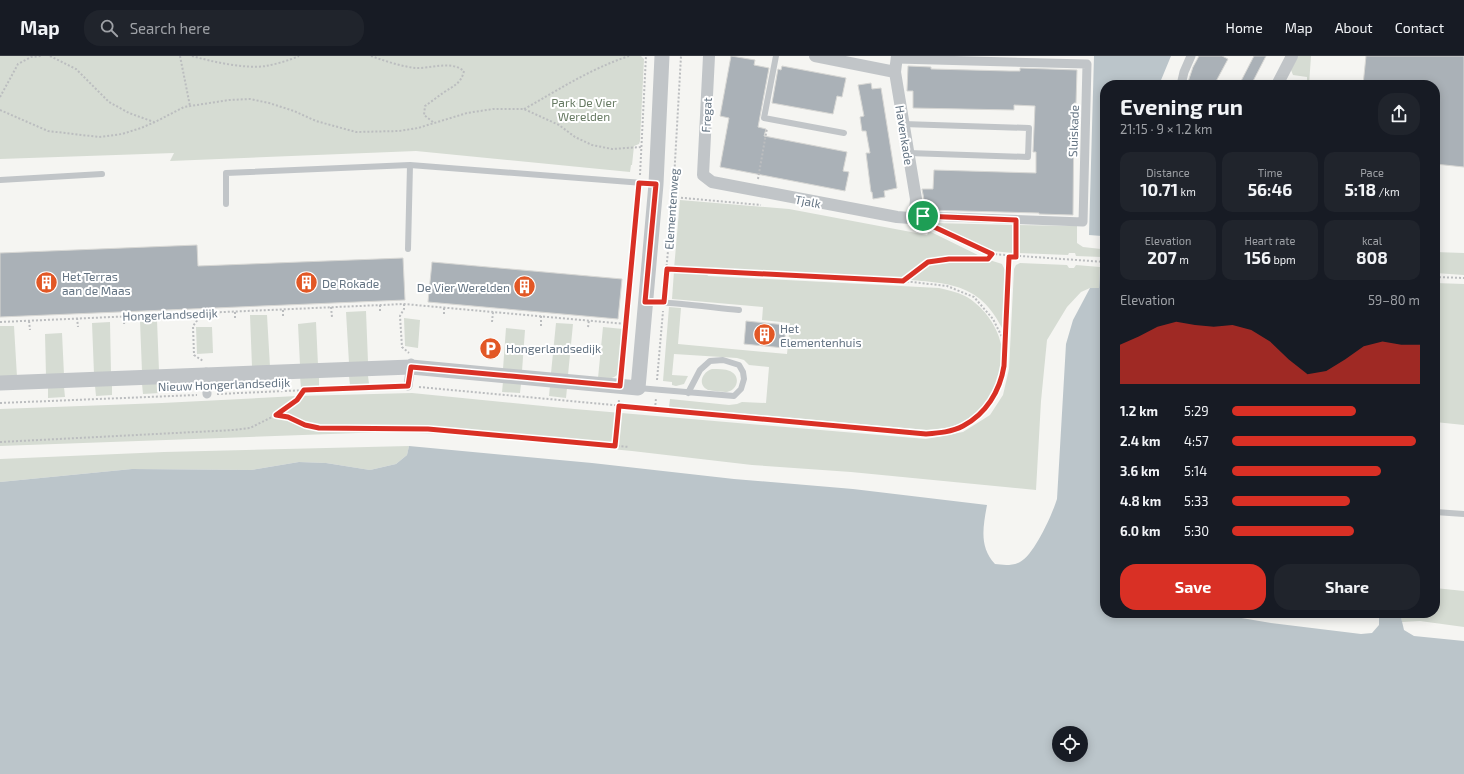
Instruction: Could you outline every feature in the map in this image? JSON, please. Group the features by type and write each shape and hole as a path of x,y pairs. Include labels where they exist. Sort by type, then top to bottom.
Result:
{"street":[{"name":"Elementenweg","path":"638,388 656,184 662,56"},
{"name":"Fregat","path":"703,175 709,56"},
{"path":"815,56 895,72"},
{"path":"1182,80 1191,56"},
{"path":"1280,80 1292,56"},
{"name":"Havenkade","path":"897,57 895,72 919,215"},
{"name":"Sluiskade","path":"897,57 1087,64 1082,222 919,215"},
{"name":"Tjalk","path":"703,175 712,182 897,218 910,218 919,215"},
{"path":"0,384 206,369 412,362 638,388"},
{"path":"408,386 412,362"},
{"path":"206,369 207,394"}],"lane":[{"path":"776,56 764,118 844,133"},
{"path":"903,124 1029,128 1028,157 908,153"},
{"path":"226,204 226,173 410,165 656,184"},
{"path":"408,249 410,165"},
{"path":"0,180 102,174"},
{"path":"645,302 664,302 739,310"},
{"path":"638,388 688,393 734,396 741,390 744,379 743,372 739,365 723,360 710,361 700,370 688,393"},
{"path":"1440,512 1464,514"}],"path":[{"path":"0,97 18,64 31,57 41,56"},
{"path":"50,56 76,69 108,102 129,113 155,122"},
{"path":"180,56 190,106"},
{"path":"192,56 238,65 266,66 299,56"},
{"path":"371,56 403,66 416,68 453,65 460,67 464,71 463,78 456,86 445,91 425,106 424,115 434,122"},
{"path":"524,109 587,73 606,64 629,56"},
{"path":"615,446 639,183 646,56"},
{"name":"Elementenweg","path":"655,409 674,185 681,56"},
{"path":"0,110 48,131 99,137 122,134 155,122 184,107 229,100 250,99 269,103 294,111 316,121 356,132 399,131 418,128 467,113 493,109 524,109 559,125 576,137 592,145 612,148 641,147"},
{"path":"756,191 769,119"},
{"path":"919,215 932,226 992,254 1009,257 1100,262"},
{"path":"1016,220 1016,257"},
{"path":"903,281 928,262 949,259 988,259 992,254"},
{"name":"Nieuw Hongerlandsedijk","path":"0,403 408,386 926,434 945,432 963,426 984,410 1002,378 1009,257"},
{"path":"667,269 903,281 947,286 974,297 993,319 1004,342"},
{"path":"1440,276 1464,278"},
{"path":"404,304 404,309 400,316 402,347 412,362"},
{"name":"Hongerlandsedijk","path":"0,322 404,304 626,324"},
{"path":"380,305 380,312"},
{"path":"331,307 332,317"},
{"path":"444,308 444,315"},
{"path":"283,309 283,318"},
{"path":"235,312 235,318"},
{"path":"492,322 493,312"},
{"path":"199,313 199,318 193,326 194,355 206,369"},
{"path":"172,314 172,320"},
{"path":"124,324 125,316"},
{"path":"541,316 541,326"},
{"path":"77,318 78,327"},
{"path":"29,320 30,330"},
{"path":"588,328 589,320"},
{"path":"0,442 250,428 276,415 297,400 304,390"},
{"path":"276,415 288,417 305,425 319,428 428,429 629,447"}],"green space":[{"name":"Park De Vier Werelden","path":"0,56 641,56 644,59 640,141 639,144 634,146 630,172 416,151 170,161 174,153 0,159"},
{"path":"1298,56 1311,56 1309,80 1307,80 1307,77 1293,75 1291,70"},
{"path":"680,200 789,209 927,235 929,231 986,259 1002,264 1005,270 1002,328 992,311 980,299 967,291 938,283 887,277 674,269"},
{"path":"934,223 1014,225 1014,253 991,251"},
{"path":"1018,225 1077,226 1077,243 1083,247 1100,249 1100,257 1076,256 1075,253 1069,253 1068,255 1018,253"},
{"path":"1440,252 1464,253 1464,275 1440,273"},
{"path":"1020,263 1067,265 1069,268 1074,268 1076,265 1100,267 1099,289 1090,288 1081,292 1067,307 1047,340 1041,401 1036,490 851,472 752,465 632,451 451,434 386,432 0,446 0,409 297,396 412,393 563,408 926,439 963,432 990,415 1003,395 1009,369 1014,269 1016,265"},
{"path":"674,271 707,274 708,276 939,288 959,293 971,300 983,310 988,316 999,337 1002,353 1001,363 993,391 982,408 970,418 947,428 934,430 669,407 670,399 729,405 742,402 766,403 769,367 749,365 744,360 737,358 674,354 672,375 688,376 684,384 676,386 672,385 672,382 663,381 669,307 681,308 678,344 787,354 790,323 762,320 763,307 672,299"},
{"path":"1440,283 1464,284 1464,425 1440,423"},
{"path":"366,311 368,362 349,363 346,312"},
{"path":"250,315 267,315 270,367 252,367"},
{"path":"404,318 420,320 418,348 405,346"},
{"path":"157,320 159,371 142,372 140,321"},
{"path":"110,322 111,373 94,374 92,323"},
{"path":"316,322 318,365 300,365 298,324"},
{"path":"556,323 573,324 568,375 551,373"},
{"path":"0,326 14,326 17,377 0,378"},
{"path":"196,327 212,327 213,353 197,354"},
{"path":"603,327 623,329 619,373 614,377 604,379 598,378"},
{"path":"506,328 525,330 522,371 503,369"},
{"path":"62,333 64,375 46,376 45,334"},
{"path":"712,369 726,370 733,373 737,379 734,389 725,392 708,390 705,388 702,382 703,376"},
{"path":"349,376 368,376 369,384 350,385"},
{"path":"300,377 319,377 319,386 301,387"},
{"path":"270,378 271,388 253,389 253,379"},
{"path":"503,382 521,384 520,393 502,392"},
{"path":"142,384 160,384 160,393 143,394"},
{"path":"112,385 112,395 96,396 95,386"},
{"path":"550,386 567,388 566,398 549,396"},
{"path":"64,387 65,397 48,398 48,388"},
{"path":"409,446 407,455 396,464 370,470 326,463 299,462 251,470 132,469 0,482 0,459 164,452"},
{"path":"1440,589 1464,591 1464,627 1420,621 1402,622 1401,618 1440,618"}],"shaded area":[{"path":"1094,56 1171,56 1161,80 1100,80 1100,236 1089,235"},
{"path":"1100,271 1100,618 1242,618 1361,634 1372,633 1379,625 1379,618 1401,618 1404,630 1414,636 1464,641 1464,774 0,774 0,482 132,469 251,470 299,462 326,463 370,470 396,464 407,455 409,446 592,463 734,479 853,489 987,505 984,521 984,544 986,551 995,564 1011,565 1020,562 1025,558 1037,543 1047,524 1057,499 1066,344 1073,320 1090,288 1099,288"}],"building":[{"path":"731,56 755,60 754,65 769,68 758,127 766,129 764,136 847,152 843,171 849,172 845,191 720,167 729,118 720,116"},
{"path":"1199,56 1222,56 1228,59 1217,80 1189,80"},
{"path":"1254,56 1266,56 1254,80 1242,80"},
{"path":"1366,56 1464,56 1464,167 1440,165 1440,80 1364,80"},
{"path":"782,66 846,78 842,97 837,96 833,114 772,103 778,69 781,70"},
{"path":"908,66 931,67 931,69 1009,71 1020,71 1020,68 1077,70 1076,103 1074,103 1073,215 926,210 922,189 933,189 934,170 1036,173 1036,152 1033,152 1035,106 1014,105 1014,110 913,108 913,91 907,91"},
{"path":"871,83 872,89 881,88 897,188 884,191 885,197 873,199 866,153 870,153 866,131 862,131 860,117 864,116 858,85"},
{"path":"197,245 198,266 403,258 405,300 0,317 0,253"},
{"name":"De Vier Werelden","path":"432,262 622,279 618,319 428,302"},
{"name":"Het Elementenhuis","path":"746,321 786,325 784,348 744,344"}],"place":[{"name":"Het Terras aan de Maas","path":"47,283"},
{"name":"De Rokade","path":"307,283"},
{"name":"De Vier Werelden","path":"525,287"},
{"name":"Het Elementenhuis","path":"765,335"},
{"name":"Hongerlandsedijk","path":"490,348"}],"route":[{"path":"639,183 656,184 645,302 664,302 667,269 903,281 928,262 949,259 988,259 992,254 932,226 923,216 1016,220 1016,257 1009,257 1004,366 1002,378 984,410 974,419 954,430 926,434 619,406 615,446 428,429 367,427 319,428 305,425 288,417 276,415 297,400 304,390 408,386 411,367 620,386 639,183"}]}
